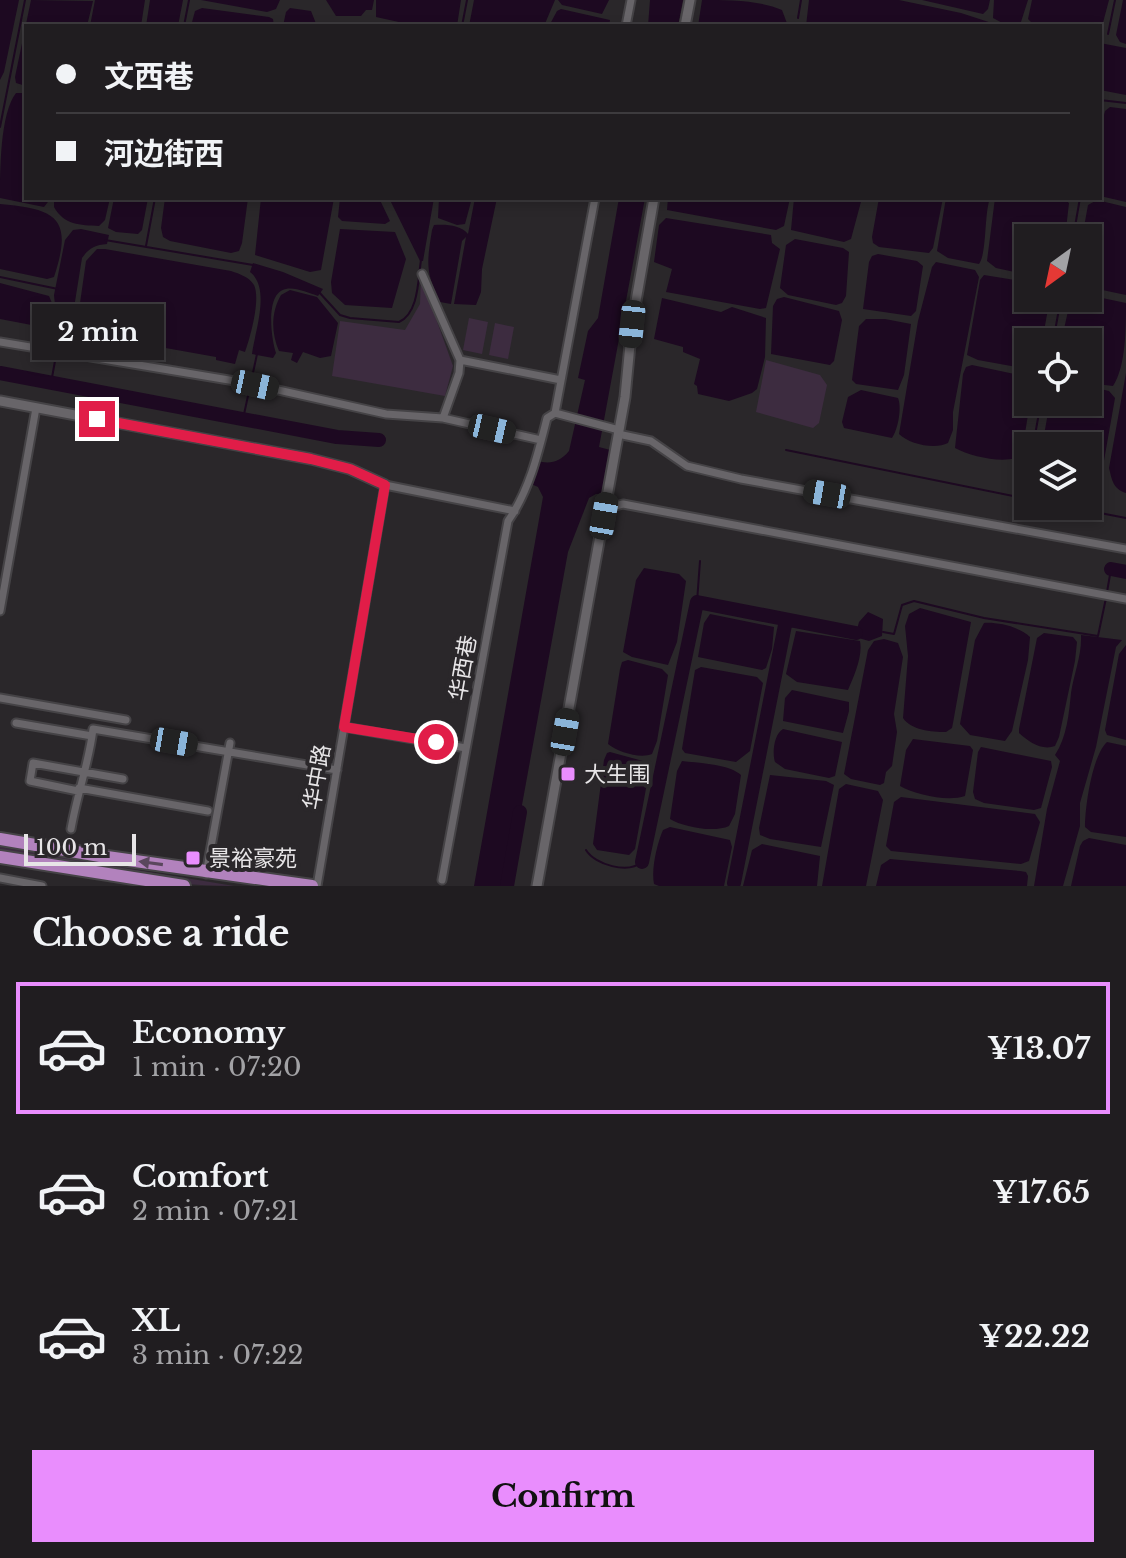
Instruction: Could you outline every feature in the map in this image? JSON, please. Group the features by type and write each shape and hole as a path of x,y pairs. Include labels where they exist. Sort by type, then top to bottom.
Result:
{"highway":[{"path":"0,839 314,886"},
{"path":"0,857 184,886"}],"street":[{"path":"626,24 631,0"},
{"path":"685,24 690,0"},
{"name":"华西巷","path":"451,885 442,881 508,521 520,504 547,418 555,413 595,200"},
{"path":"537,886 604,516 654,200"},
{"path":"422,274 460,360 459,373 443,418"},
{"path":"0,342 251,384 386,414 443,418 541,440"},
{"path":"460,360 561,380"},
{"path":"0,401 311,459 350,469 385,485 515,511"},
{"path":"0,611 2,585 36,408"},
{"path":"555,413 651,441 687,466 741,479 1126,549"},
{"name":"华中路","path":"314,886 337,770 385,485"},
{"path":"604,516 612,507 623,504 1126,599"},
{"path":"0,543 11,545"},
{"path":"0,698 126,720"},
{"path":"16,723 337,770"},
{"path":"344,727 466,748"},
{"path":"71,829 78,789 86,772 92,733"},
{"path":"206,876 230,743"},
{"path":"123,779 33,763 30,781 208,811"},
{"path":"0,878 42,886"}],"shaded area":[{"path":"0,0 19,0 0,80"},
{"path":"31,0 93,1 87,24 26,24"},
{"path":"95,0 145,0 141,24 90,24"},
{"path":"150,0 183,0 178,24 146,24"},
{"path":"201,0 280,0 276,9 267,12"},
{"path":"326,0 374,0 372,10 366,10 361,16 336,16"},
{"path":"376,0 461,0 457,24 408,24 376,17"},
{"path":"474,0 555,0 545,24 469,24"},
{"path":"558,0 609,0 602,14 562,5"},
{"path":"650,0 683,0 678,24 648,24"},
{"path":"702,0 763,4 782,10 787,24 698,24"},
{"path":"809,0 899,0 961,13 995,24 806,24"},
{"path":"922,0 990,0 983,14"},
{"path":"994,0 1028,0 1020,24 1004,24 993,18"},
{"path":"1032,0 1109,0 1102,26 1102,24 1033,24 1028,19"},
{"path":"1123,0 1126,0 1126,44 1120,42 1116,35"},
{"path":"202,8 269,17 274,24 192,24 195,11"},
{"path":"290,8 311,11 316,24 283,24"},
{"path":"561,9 610,20 609,24 550,24"},
{"path":"24,34 24,85 16,83"},
{"path":"1102,43 1126,48 1126,95 1102,90"},
{"path":"16,93 24,93 24,200 49,200 44,207 0,198 4,128"},
{"path":"1110,107 1126,109 1126,202 1102,196 1102,123 1105,111"},
{"path":"54,200 110,200 105,220 99,226 68,221 54,207"},
{"path":"114,200 148,200 142,230 138,234 108,228"},
{"path":"165,200 248,200 239,251 231,253 170,241 163,237 161,228"},
{"path":"261,200 334,200 321,270 310,272 255,255"},
{"path":"340,200 380,200 390,221 385,224 342,221 338,217"},
{"path":"390,200 434,200 423,261 420,261"},
{"path":"439,200 471,200 465,224 457,225 438,218"},
{"path":"475,200 497,200 482,269 481,292 476,305 454,304 466,237 462,241 451,304 440,302 428,267 434,225 448,225 468,234"},
{"path":"619,200 645,200 599,447 614,451 606,494 589,498 568,552 515,831 510,886 474,886 543,497 538,487 529,483 536,461 554,462 569,451 585,380 578,378 588,331 598,318"},
{"path":"668,200 790,200 784,226 776,230 667,210"},
{"path":"794,200 861,200 851,239 844,242 791,230"},
{"path":"879,200 943,200 933,248 929,253 879,247 873,243"},
{"path":"946,200 990,200 979,264 948,258 937,251"},
{"path":"995,200 1065,200 1069,203 1067,224 1014,224 1014,272 996,268 987,261"},
{"path":"1097,200 1126,207 1126,295 1102,290 1102,224 1085,224 1088,205"},
{"path":"0,204 36,209 56,221 62,242 54,277 47,279 0,269"},
{"path":"666,218 771,235 772,243 780,249 766,308 666,292 672,269 654,262 659,225"},
{"path":"340,229 395,232 406,259 392,308 345,305 332,293"},
{"path":"73,230 109,235 107,244 93,248 82,258 73,314 67,321 56,315 54,295 65,240"},
{"path":"795,239 843,248 849,252 846,296 842,303 836,305 788,295 780,288 786,245"},
{"path":"97,249 231,271 247,278 254,285 256,299 245,352 239,350 235,364 216,360 216,357 132,342 127,347 111,343 112,340 103,337 103,334 77,324 86,261"},
{"path":"878,254 917,261 923,266 916,311 911,316 863,309 869,262 872,256"},
{"path":"936,262 975,270 979,277 953,412 953,430 948,443 929,446 909,441 899,434 918,321"},
{"path":"253,263 323,289 318,296 294,289 279,292 271,317 276,353 273,358 252,354 261,299 260,288 250,272"},
{"path":"984,275 1014,280 1014,312 1047,312 1045,328 1014,328 1014,366 967,355 980,280"},
{"path":"421,277 453,366 445,396 332,376 340,321 405,330 420,304"},
{"path":"0,283 49,296 54,308 47,325 42,327 0,319"},
{"path":"290,290 317,297 338,323 331,356 320,358 303,352 297,363 291,360 293,353 279,351 273,330 274,315 281,295"},
{"path":"784,297 839,311 842,320 834,361 830,365 771,354 773,306 777,299"},
{"path":"662,298 721,312 732,307 766,318 765,357 757,389 729,401 698,394 694,384 700,359 683,352 683,347 654,339"},
{"path":"1102,298 1126,303 1123,358 1113,386 1102,385 1102,328 1064,328 1068,312 1102,312"},
{"path":"469,318 488,322 482,354 463,350"},
{"path":"866,319 911,324 904,375 898,390 856,384 852,380 859,326"},
{"path":"495,323 514,327 508,359 489,355"},
{"path":"766,360 820,375 827,385 819,423 813,428 756,412"},
{"path":"972,365 1014,374 1014,416 1028,416 1025,432 1014,432 1014,458 985,458 955,448 966,367"},
{"path":"1126,373 1126,493 1116,486 1109,468"},
{"path":"1102,389 1109,391 1115,398 1102,472 1102,432 1045,432 1047,416 1102,416"},
{"path":"861,390 898,398 899,418 892,438 844,428 842,422 848,397"},
{"path":"644,568 679,574 686,581 677,642 668,665 623,652 636,580"},
{"path":"920,608 971,622 952,728 946,732 916,728 903,718 908,656 905,626 909,614"},
{"path":"868,612 883,619 882,636 869,641 855,637 859,622"},
{"path":"710,614 774,627 766,668 762,670 698,657 704,623"},
{"path":"984,623 1008,626 1030,637 1012,731 1005,741 970,735 960,724 975,640"},
{"path":"796,631 860,641 859,659 848,690 797,682 786,674"},
{"path":"1044,633 1073,637 1077,642 1059,737 1055,746 1050,747 1036,745 1019,733 1037,638"},
{"path":"1081,635 1122,640 1116,647 1096,747 1080,803 1080,826 1063,886 1034,886 1047,809 1060,761 1055,755 1067,725"},
{"path":"884,639 898,643 903,657 894,714 897,732 892,766 880,785 851,779 844,774 868,650 874,641"},
{"path":"1126,645 1126,740 1107,735 1105,730 1119,654"},
{"path":"628,660 662,669 668,675 652,754 629,754 608,744 620,669 622,662"},
{"path":"701,667 757,677 763,683 750,751 736,762 685,753 682,749 695,670"},
{"path":"792,690 849,702 843,733 783,721 785,698"},
{"path":"783,729 842,742 835,776 829,778 785,769 775,762 774,744"},
{"path":"913,739 970,746 973,750 965,796 932,797 900,786 906,750"},
{"path":"1107,742 1126,746 1126,837 1091,832 1085,827 1093,770"},
{"path":"981,747 1051,761 1041,808 1034,810 975,799 973,792"},
{"path":"610,752 643,761 649,772 635,849 629,855 597,850 593,844 604,760"},
{"path":"682,761 722,766 741,775 735,814 729,826 699,828 670,819 677,771"},
{"path":"770,775 826,781 834,785 821,847 760,835"},
{"path":"846,784 878,791 883,800 866,886 822,886 839,789"},
{"path":"901,797 1035,814 1040,822 1029,861 1021,864 891,851 886,846 894,802"},
{"path":"670,827 730,840 732,847 724,886 654,884 659,842 663,830"},
{"path":"1089,838 1126,845 1126,886 1071,886 1080,846"},
{"path":"762,844 820,856 817,886 743,886 752,850"},
{"path":"0,847 234,886 175,883 117,875 0,854"},
{"path":"890,859 1026,872 1027,886 876,886 881,865"}],"waterway":[{"path":"0,127 25,0"},
{"path":"184,24 189,0"},
{"path":"462,24 467,0"},
{"path":"798,18 801,0"},
{"path":"1108,34 1115,0"},
{"path":"1102,100 1126,103"},
{"path":"146,246 155,200"},
{"path":"1075,224 1080,200"},
{"path":"105,240 253,265"},
{"path":"318,291 340,315 399,322 406,318 414,303 421,260"},
{"path":"0,277 58,289"},
{"path":"1056,328 1058,312"},
{"path":"51,383 63,317"},
{"path":"243,419 257,354"},
{"path":"0,373 337,437 379,440"},
{"path":"1036,432 1038,416"},
{"path":"786,450 1014,496"},
{"path":"1102,513 1126,518"},
{"path":"697,602 700,561"},
{"path":"1107,592 1111,569"},
{"path":"1111,569 1126,572"},
{"path":"883,632 894,634 902,605 914,601 984,618 1098,636 1106,598"},
{"path":"642,862 697,602 856,633"},
{"path":"734,883 786,620"},
{"path":"507,886 520,812"},
{"path":"586,850 597,860 612,866 629,867 642,862"}],"place":[{"name":"大生围","path":"568,774"},
{"name":"景裕豪苑","path":"193,858"}],"route":[{"path":"97,419 311,459 350,469 385,485 344,727 436,742"}]}
